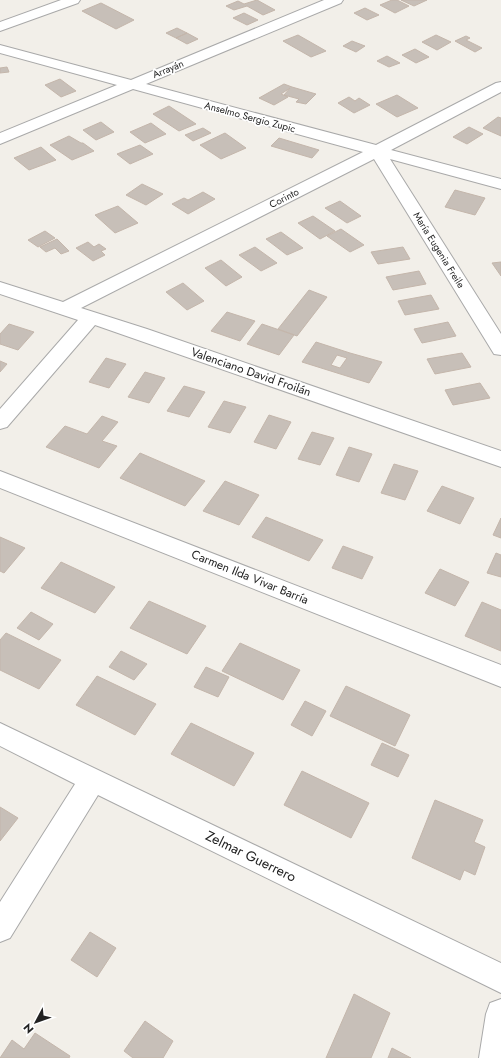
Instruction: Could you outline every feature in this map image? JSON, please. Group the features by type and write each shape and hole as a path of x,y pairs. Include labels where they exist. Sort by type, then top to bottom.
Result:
{"street":[{"path":"0,28 73,0"},
{"name":"Arrayán","path":"0,140 131,84 336,0"},
{"name":"Anselmo Sergio Zupic","path":"0,49 501,184"},
{"name":"Corinto","path":"66,308 377,151 501,86"},
{"name":"María Eugenia Freile","path":"377,151 501,349"},
{"name":"Valenciano David Froilán","path":"0,288 66,308 501,459"},
{"path":"0,422 91,317"},
{"name":"Carmen Ilda Vivar Barría","path":"0,478 501,676"},
{"name":"Zelmar Guerrero","path":"0,734 501,978"},
{"path":"0,928 93,779"},
{"path":"494,1058 501,1014"}],"building":[{"path":"257,0 275,10 263,15 247,6 234,10 226,6 238,1 244,4"},
{"path":"392,0 397,0 409,6 395,13 380,5"},
{"path":"401,0 427,0 414,6"},
{"path":"101,3 134,20 116,29 82,11"},
{"path":"365,8 379,15 367,20 354,13"},
{"path":"244,13 258,20 247,25 233,18"},
{"path":"177,28 187,33 176,38 166,33"},
{"path":"187,33 198,39 187,44 176,38"},
{"path":"298,35 326,51 311,57 283,41"},
{"path":"436,35 451,42 437,50 422,42"},
{"path":"466,36 470,38 466,40 482,48 475,52 455,41"},
{"path":"352,41 365,46 356,52 343,46"},
{"path":"415,49 429,57 416,63 402,55"},
{"path":"387,56 400,63 389,67 377,61"},
{"path":"7,67 9,72 0,73 0,68"},
{"path":"60,79 76,91 61,97 45,85"},
{"path":"284,84 316,94 306,104 296,102 299,99 284,95 290,88 281,94 288,97 274,105 259,98"},
{"path":"397,95 418,108 397,117 376,104"},
{"path":"349,97 355,101 359,98 370,105 354,113 338,103"},
{"path":"169,106 196,124 179,131 153,114"},
{"path":"498,117 501,118 501,136 483,128"},
{"path":"101,122 114,132 96,140 83,130"},
{"path":"151,123 166,134 145,143 130,132"},
{"path":"469,127 483,134 467,144 453,137"},
{"path":"203,128 211,133 193,141 185,135"},
{"path":"225,133 246,148 221,159 200,145"},
{"path":"69,136 83,143 94,151 72,160 50,145"},
{"path":"279,138 319,150 312,158 271,146"},
{"path":"140,145 153,154 130,164 117,154"},
{"path":"41,147 56,160 29,170 14,158"},
{"path":"142,184 163,194 146,205 126,195"},
{"path":"455,190 485,198 475,215 445,207"},
{"path":"203,192 215,199 188,214 172,204 184,198 188,200"},
{"path":"340,201 361,216 347,223 325,208"},
{"path":"118,206 138,223 115,233 95,215"},
{"path":"313,216 335,231 320,239 298,223"},
{"path":"341,229 364,245 350,252 327,236"},
{"path":"45,231 55,238 38,247 28,240"},
{"path":"281,232 303,248 287,255 266,239"},
{"path":"57,239 69,251 61,254 55,248 46,252 40,247"},
{"path":"88,242 94,247 99,244 106,249 101,251 105,255 93,261 76,248"},
{"path":"255,247 277,263 261,271 239,255"},
{"path":"403,247 410,259 378,264 371,252"},
{"path":"221,260 242,277 226,286 205,268"},
{"path":"501,262 501,276 492,263"},
{"path":"419,271 426,284 393,290 386,277"},
{"path":"183,283 204,301 187,310 166,292"},
{"path":"309,290 327,297 297,336 278,329"},
{"path":"431,295 439,309 405,315 398,301"},
{"path":"227,312 255,321 240,341 211,331"},
{"path":"448,322 456,336 422,343 414,329"},
{"path":"9,324 34,332 18,350 0,344 0,334"},
{"path":"262,324 294,335 279,355 247,344"},
{"path":"316,342 382,362 369,383 302,362","holes":["337,355 347,358 340,368 331,365"]},
{"path":"462,353 471,367 435,374 427,359"},
{"path":"106,358 126,364 109,388 89,382"},
{"path":"0,361 7,364 0,372"},
{"path":"145,372 165,378 149,403 128,397"},
{"path":"480,383 490,398 453,405 445,390"},
{"path":"184,386 205,392 189,417 167,411"},
{"path":"224,401 246,407 230,433 208,427"},
{"path":"269,415 291,422 276,449 254,442"},
{"path":"102,416 118,422 102,441 117,446 99,468 46,447 65,426 87,434"},
{"path":"312,432 334,438 320,465 298,459"},
{"path":"349,447 372,454 359,482 336,475"},
{"path":"140,453 205,481 185,506 120,478"},
{"path":"394,464 418,471 405,500 381,493"},
{"path":"225,481 259,495 239,525 203,511"},
{"path":"442,486 474,498 460,524 427,511"},
{"path":"266,517 323,540 309,561 252,537"},
{"path":"501,518 501,538 493,535"},
{"path":"0,537 25,548 4,573 0,571"},
{"path":"343,546 373,557 362,579 332,568"},
{"path":"496,553 501,555 501,577 487,573"},
{"path":"61,562 115,587 95,613 41,588"},
{"path":"440,569 469,582 455,606 425,593"},
{"path":"149,601 206,626 187,654 130,628"},
{"path":"482,602 501,610 501,651 465,636"},
{"path":"31,612 53,624 39,640 17,628"},
{"path":"6,633 61,660 39,689 0,670 0,640"},
{"path":"240,643 300,670 283,700 222,671"},
{"path":"121,651 147,664 134,680 109,667"},
{"path":"206,667 229,677 218,697 194,687"},
{"path":"97,676 156,704 135,735 76,705"},
{"path":"346,686 410,715 395,746 330,716"},
{"path":"305,701 326,711 312,736 291,725"},
{"path":"191,723 254,753 234,786 171,754"},
{"path":"382,743 409,755 398,777 371,765"},
{"path":"302,771 369,803 351,838 284,805"},
{"path":"435,800 483,820 474,842 485,847 475,875 464,870 460,880 412,858"},
{"path":"0,807 18,818 0,841"},
{"path":"90,932 116,948 97,977 71,960"},
{"path":"354,994 390,1013 371,1058 326,1058"},
{"path":"145,1021 173,1041 163,1058 133,1058 124,1051"},
{"path":"35,1033 70,1056 69,1058 0,1058 12,1040 24,1049"},
{"path":"392,1048 411,1058 388,1058"}]}
